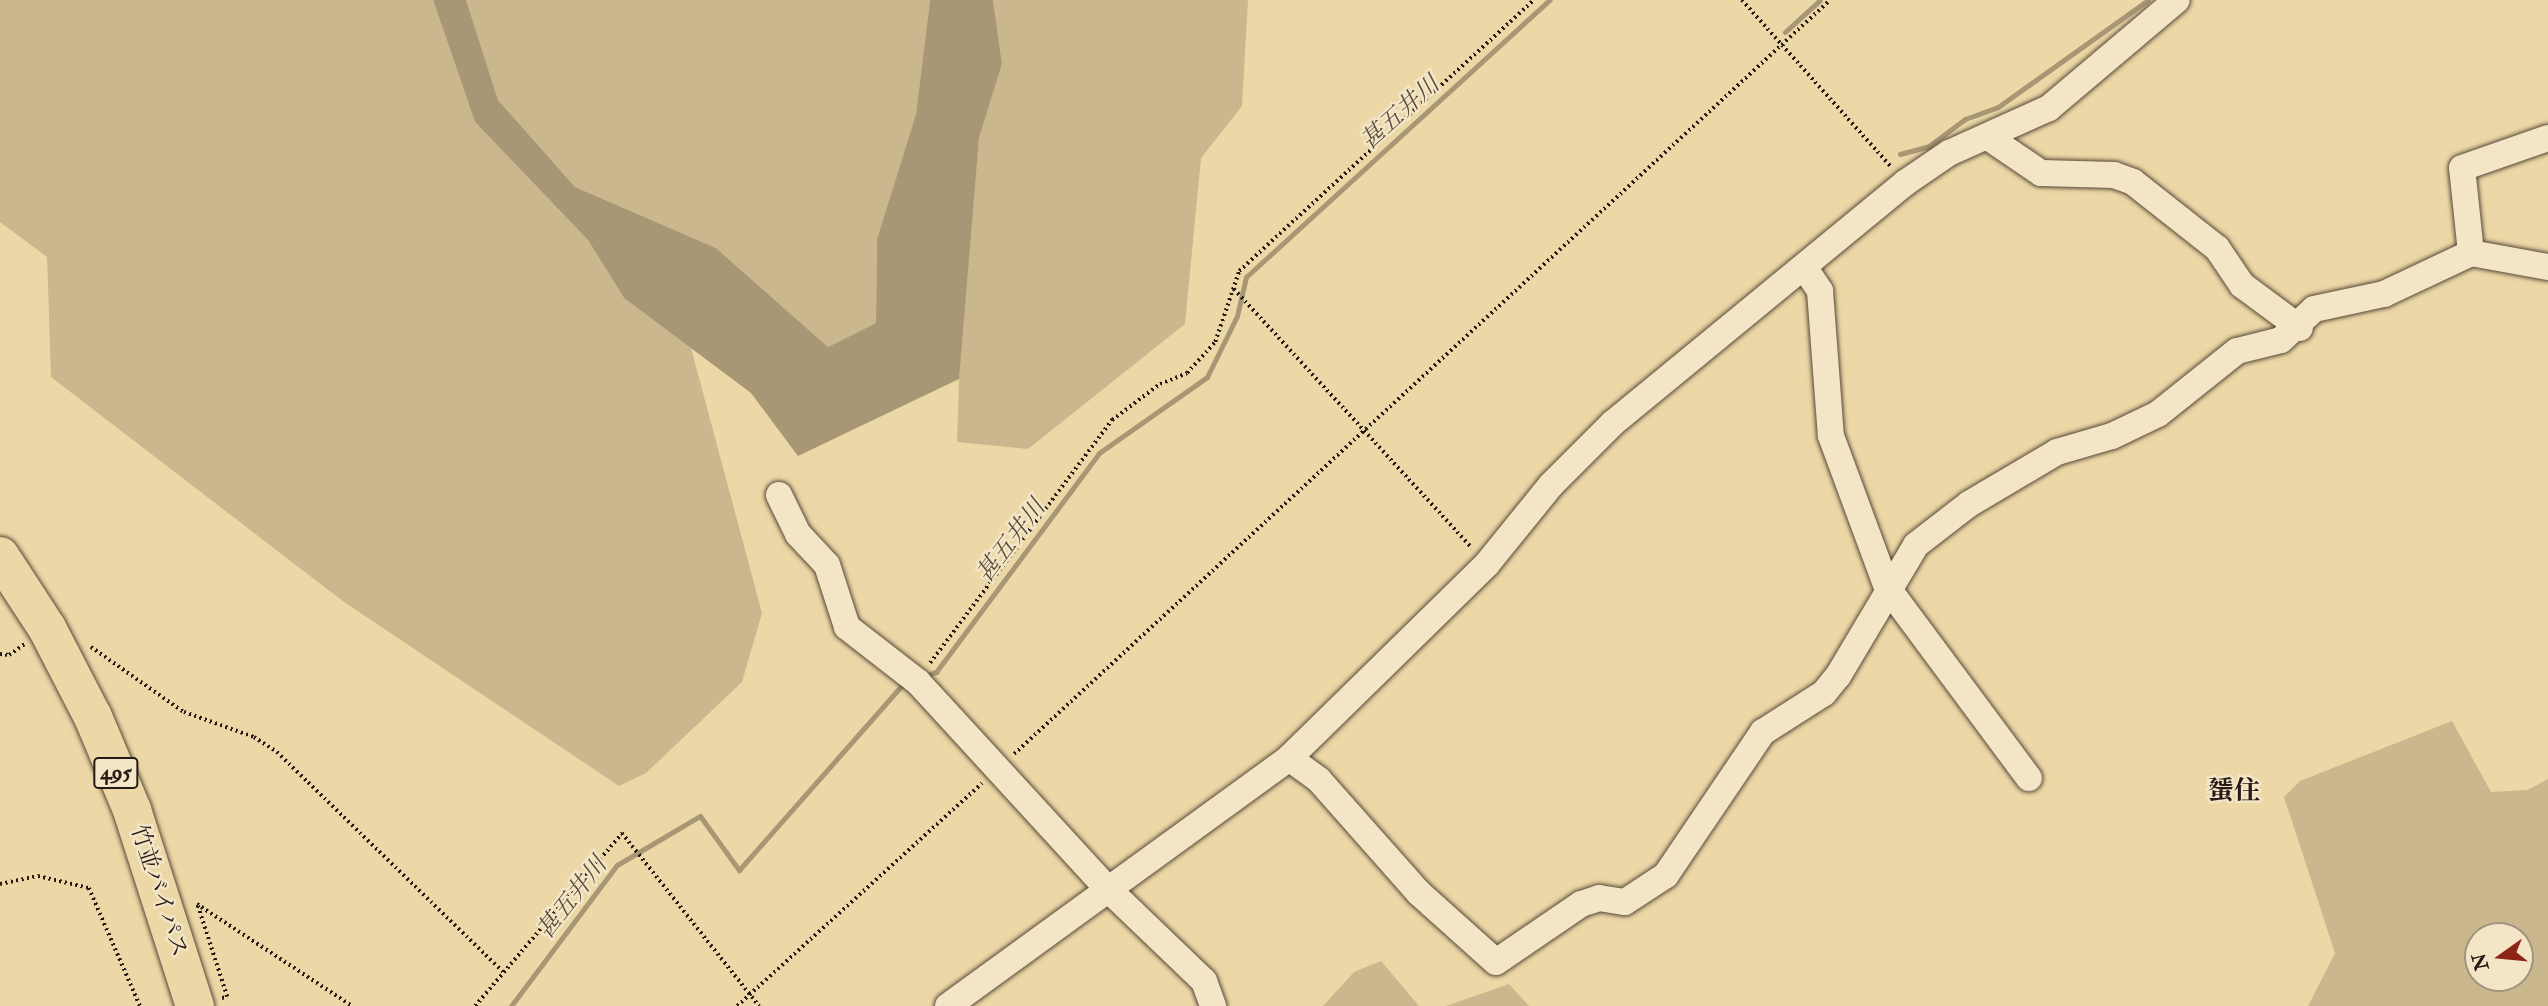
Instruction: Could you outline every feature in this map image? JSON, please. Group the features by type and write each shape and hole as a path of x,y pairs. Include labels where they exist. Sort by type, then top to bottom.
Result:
{"highway":[{"name":"竹並バイパス","path":"0,556 47,628 93,717 137,823 194,1005"},
{"name":"竹並バイパス","path":"0,594 15,647 92,764 131,865 194,1005"}],"street":[{"path":"948,1006 1289,758 1487,564 1551,485 1613,424 1905,183 1949,153 1988,138 2049,107 2177,0"},
{"path":"1988,138 2041,173 2114,174 2133,182 2217,248 2242,285 2300,328"},
{"path":"2471,253 2462,168 2548,138"},
{"path":"1289,758 1318,780 1419,893 1496,962 1581,904 1599,898 1625,902 1665,875 1763,732 1824,693 1838,676 1887,587 1916,545 1969,504 2057,452 2112,436 2158,414 2236,351 2281,340 2300,328 2314,310 2384,295 2471,253 2548,267"},
{"path":"1804,267 1820,291 1831,436 1887,587 2029,778"},
{"path":"779,495 798,534 827,565 847,627 918,682 1108,889 1204,981 1213,1006"}],"path":[{"path":"918,682 950,631 1112,420 1160,384 1186,373 1215,342 1239,271 1534,0"},
{"path":"1742,0 1905,183"},
{"path":"737,1006 999,768 1830,0"},
{"path":"1234,289 1362,433 1487,564"},
{"path":"83,637 97,656 184,712 254,737 277,752 504,973"},
{"path":"475,1006 622,833 759,1006"},
{"path":"0,884 38,876 89,888 140,1006"},
{"path":"194,1005 227,997 197,904 352,1006"}],"shaded area":[{"path":"0,0 433,0 475,122 588,240 624,298 691,348 762,613 742,682 646,773 619,786 344,602 51,377 47,257 0,222"},
{"path":"433,0 466,0 498,100 575,187 716,248 828,347 876,323 877,239 916,114 930,0 993,0 1002,64 979,138 959,379 798,456 751,393 624,298 588,240 475,122"},
{"path":"466,0 930,0 916,114 877,239 876,323 828,347 716,248 575,187 498,100"},
{"path":"993,0 1248,0 1242,106 1201,158 1185,324 1028,449 957,442 961,317 979,138 1002,64"},
{"path":"2452,721 2491,792 2527,790 2548,779 2548,1006 2308,1006 2335,953 2284,797 2300,781"},
{"path":"1381,961 1419,1006 1323,1006 1354,972"},
{"path":"1509,984 1529,1006 1446,1006"}],"waterway":[{"name":"甚五井川","path":"924,676 936,672 1099,453 1207,377 1237,316 1246,277 1549,0"},
{"path":"1785,32 1820,0"},
{"path":"1900,154 1929,146 1965,119 1998,107 2148,0"},
{"name":"甚五井川","path":"511,1006 617,865 700,816 739,870 905,682"}],"district":[{"name":"蜑住","path":"2234,792"}]}
